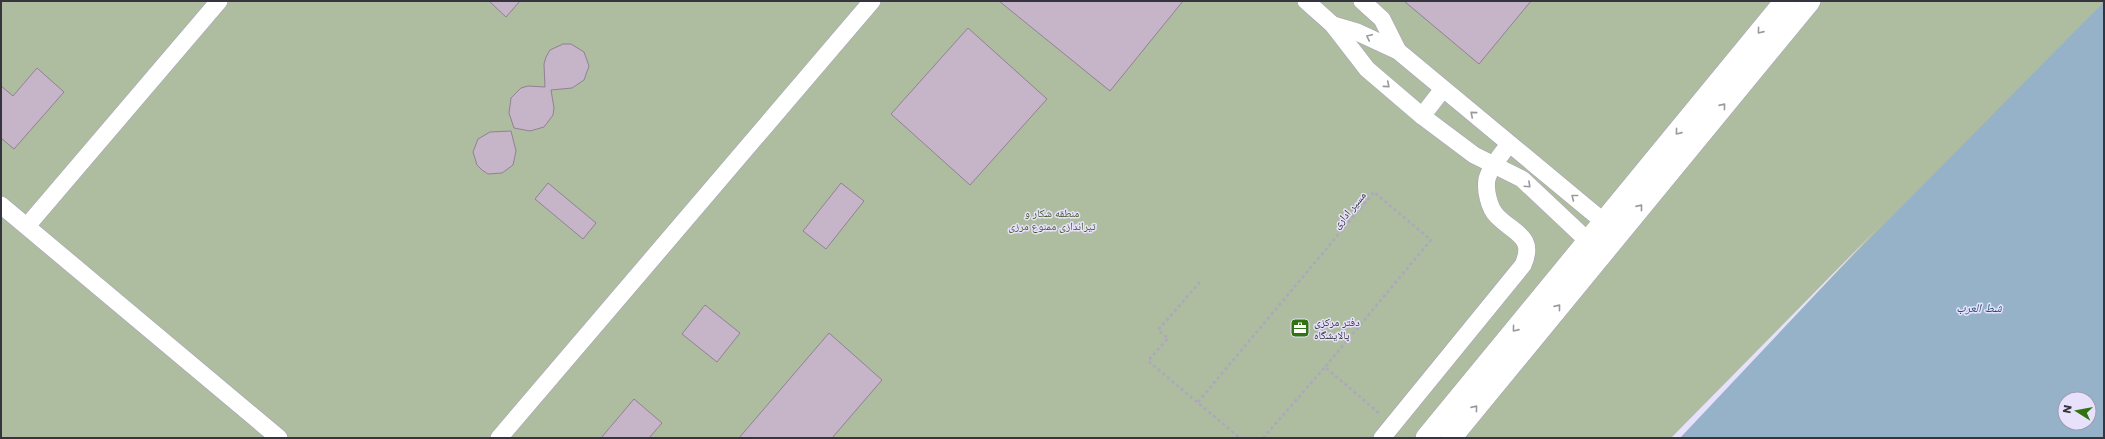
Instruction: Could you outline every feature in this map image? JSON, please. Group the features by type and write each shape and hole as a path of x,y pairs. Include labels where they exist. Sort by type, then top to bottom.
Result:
{"main road":[{"path":"1611,228 1785,1"},
{"path":"1426,438 1810,1"},
{"path":"1451,438 1595,247"}],"lane":[{"path":"27,226 219,1"},
{"path":"499,438 872,1"},
{"path":"1306,1 1333,25 1368,69 1422,116 1474,155 1522,179 1595,247"},
{"path":"1362,1 1382,19 1398,50"},
{"path":"1333,25 1357,32 1398,50 1442,89 1611,228"},
{"path":"1422,116 1442,89"},
{"path":"1486,191 1487,177 1508,144"},
{"path":"1382,438 1523,265 1526,258 1525,241 1521,235 1496,216 1474,155"},
{"path":"1,205 279,438"}],"path":[{"name":"مسیر اداری","path":"1198,402 1374,192 1431,240 1325,367 1263,438"},
{"path":"1200,282 1158,330 1168,338 1148,361 1240,438"},
{"path":"1325,367 1393,424"}],"green space":[{"name":"منطقه شکار و تیراندازی ممنوع مرزی","path":"1,1 2104,1 2104,438 1,438"}],"water":[{"name":"شط العرب","path":"2104,2 2104,438 1673,438"}],"pier":[{"path":"1878,228 1680,438 1671,438 1672,437"}],"building":[{"path":"489,1 520,1 506,17"},
{"path":"999,1 1183,1 1110,91"},
{"path":"1404,1 1531,1 1479,64"},
{"path":"968,28 1047,99 970,185 891,114"},
{"path":"563,44 571,44 584,52 589,66 584,80 572,88 551,90 554,108 553,115 544,127 530,131 514,128 509,113 511,98 521,88 528,86 545,87 544,64 546,57 550,50"},
{"path":"37,68 64,92 14,149 1,138 1,86 13,96"},
{"path":"511,131 516,151 513,165 502,173 488,174 477,165 473,152 478,139 490,132"},
{"path":"548,183 596,223 583,239 535,199"},
{"path":"841,183 864,201 826,249 803,231"},
{"path":"705,305 740,333 717,362 682,334"},
{"path":"829,333 882,380 832,438 739,438"},
{"path":"634,399 662,423 649,438 601,438"}],"place":[{"name":"دفتر مرکزی پالایشگاه","path":"1300,328"}]}
